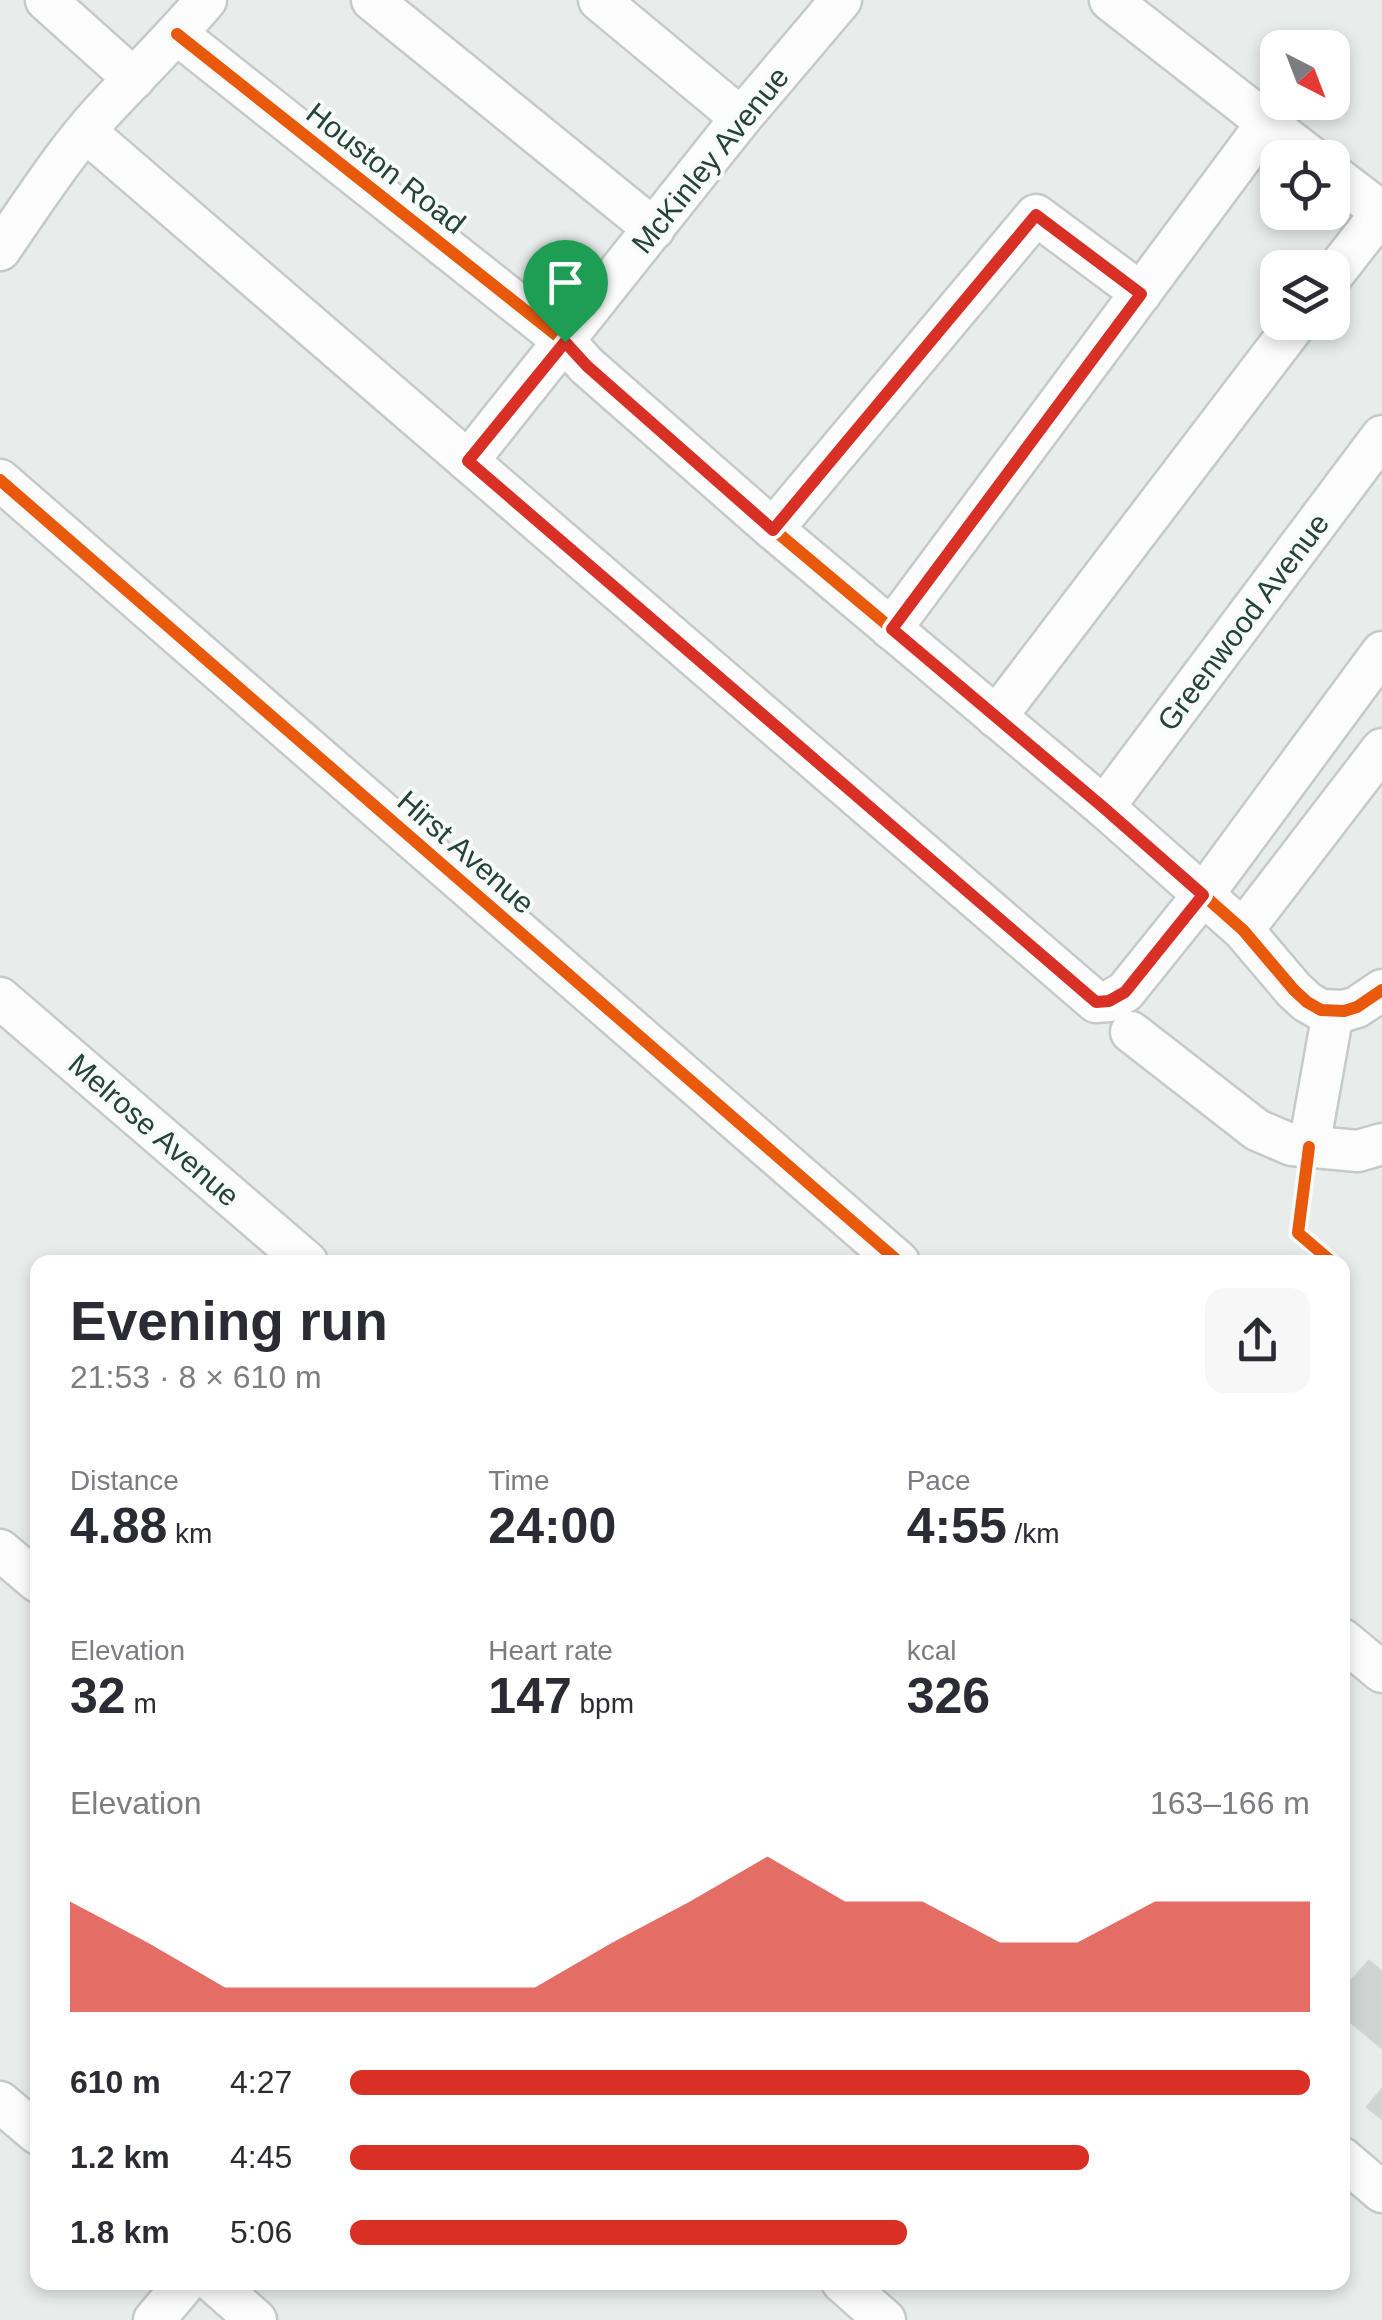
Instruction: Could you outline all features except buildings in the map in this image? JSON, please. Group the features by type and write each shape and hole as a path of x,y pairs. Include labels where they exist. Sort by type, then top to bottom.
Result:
{"street":[{"path":"46,0 134,79"},
{"path":"0,250 86,132 206,0"},
{"path":"372,0 654,229"},
{"path":"600,0 741,118"},
{"path":"1110,0 1289,140"},
{"name":"McKinley Avenue","path":"468,461 836,2"},
{"name":"Houston Road","path":"177,34 565,342 587,366 773,530 1243,930 1294,990 1320,1010 1338,1012"},
{"path":"892,629 1267,123"},
{"path":"86,132 1096,1002 1109,1001 1125,992 1203,895 1382,652"},
{"path":"1350,188 1382,212 1350,253"},
{"path":"773,530 1036,215 1141,294"},
{"path":"996,717 1283,340"},
{"name":"Greenwood Avenue","path":"1104,808 1382,436"},
{"name":"Hirst Avenue","path":"0,480 891,1255"},
{"path":"1243,930 1382,749"},
{"path":"1309,1148 1338,1012 1356,1007 1382,990"},
{"name":"Melrose Avenue","path":"0,998 299,1255"},
{"path":"1131,1032 1257,1130 1309,1148 1358,1151 1382,1144"},
{"path":"0,1550 30,1575"},
{"path":"1350,1645 1382,1672"},
{"path":"0,2102 30,2127"},
{"path":"1350,2165 1382,2192"},
{"path":"154,2320 179,2290"},
{"path":"222,2290 256,2320"},
{"path":"851,2290 885,2320"}],"cycle path":[{"path":"177,34 565,342 587,366 773,529 1104,807 1243,930 1307,1002 1321,1010 1344,1011 1382,990"},
{"path":"0,480 891,1255"},
{"path":"1309,1147 1298,1233 1324,1255"}],"route":[{"path":"1036,215 1141,294 892,629 1203,895 1125,992 1109,1001 1096,1002 468,461 565,342 587,366 773,530 1036,215"}]}
